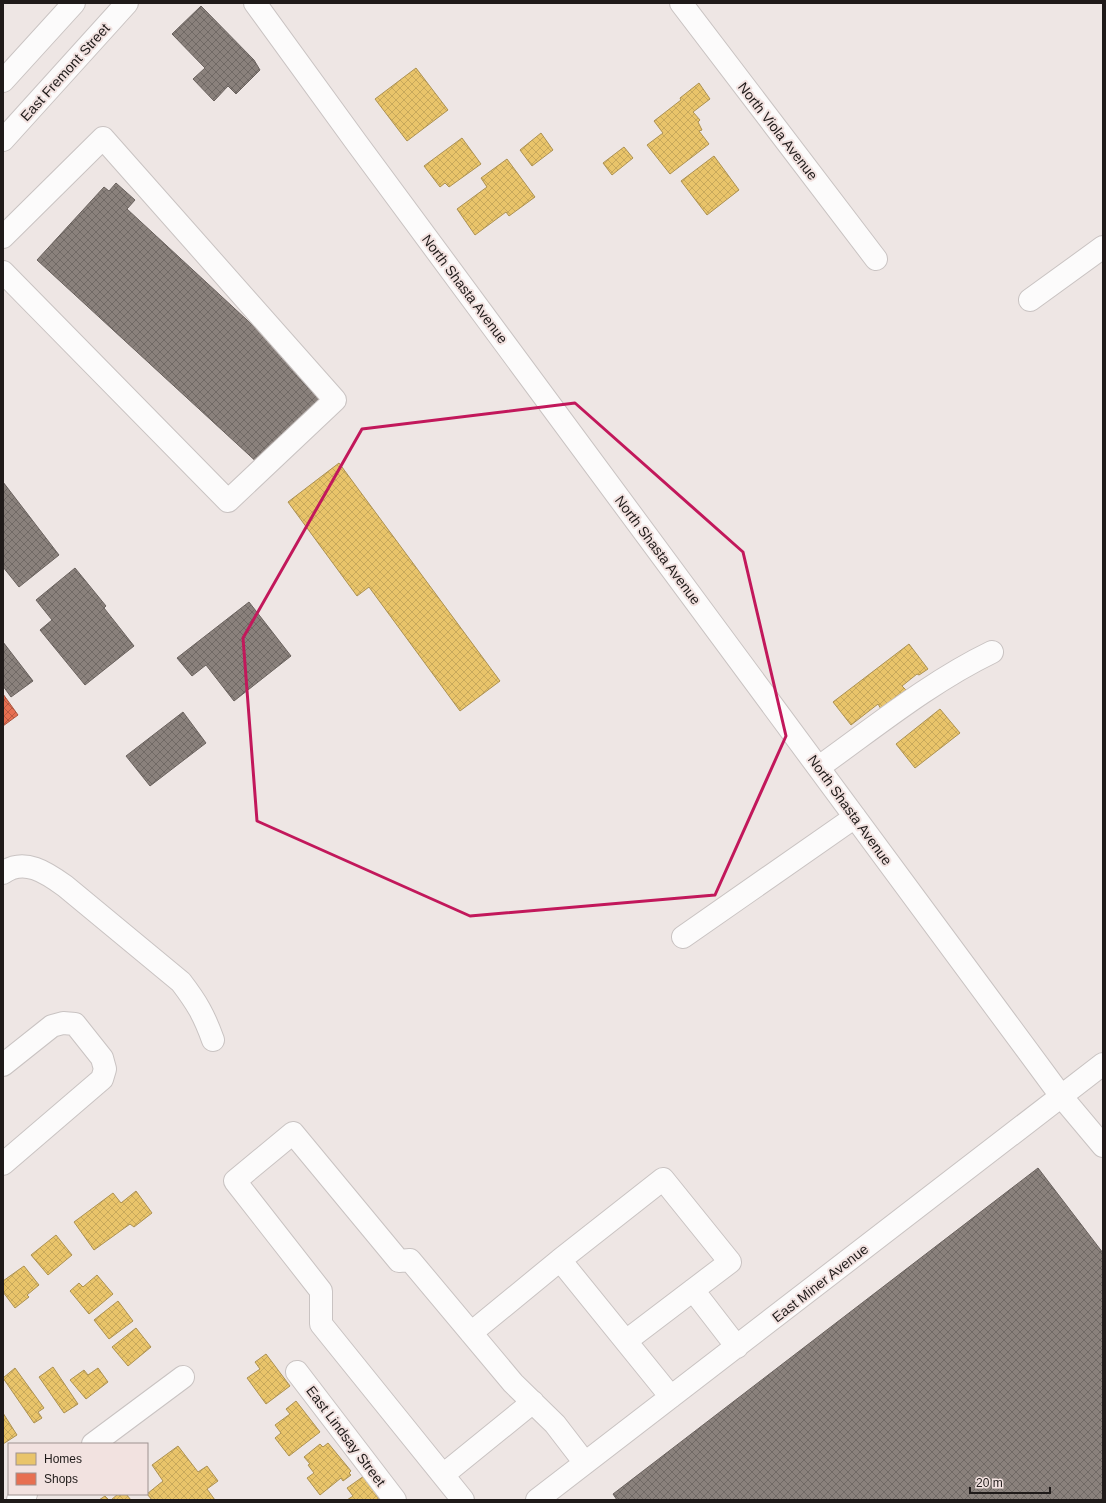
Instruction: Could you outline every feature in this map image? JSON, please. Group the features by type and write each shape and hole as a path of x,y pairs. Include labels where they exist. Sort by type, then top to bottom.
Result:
{"street":[{"path":"3,81 74,3"},
{"name":"East Fremont Street","path":"3,140 127,3"},
{"name":"North Shasta Avenue","path":"255,3 356,142 1061,1096 1103,1146"},
{"name":"North Viola Avenue","path":"680,3 876,259"},
{"path":"3,237 103,138 335,400 228,502 3,272"},
{"path":"1030,300 1103,247"},
{"path":"818,767 923,692 969,663 992,652"},
{"path":"683,937 855,817"},
{"path":"3,873 9,868 31,866 52,876 66,886 181,982 196,1002 206,1020 213,1040"},
{"path":"3,1065 52,1026 63,1023 75,1024 102,1058 105,1069 102,1079 3,1164"},
{"name":"East Miner Avenue","path":"537,1500 1103,1064"},
{"path":"463,1500 320,1324 321,1291 235,1181 293,1133 398,1261 410,1260 513,1382 555,1424 585,1463"},
{"path":"471,1333 560,1260 663,1179 730,1262 626,1341"},
{"path":"560,1260 671,1397"},
{"path":"693,1290 737,1347"},
{"name":"East Lindsay Street","path":"298,1372 395,1500"},
{"path":"94,1443 183,1377"},
{"path":"444,1475 533,1402"}],"highlighted area":[{"path":"575,403 743,552 786,736 715,895 470,916 257,821 243,638 362,429"}],"building: Homes":[{"path":"416,68 448,110 407,141 375,99"},
{"path":"699,83 710,99 693,112 700,120 698,122 702,130 699,131 709,144 670,174 647,145 663,133 654,121 681,100 680,98"},
{"path":"541,133 553,150 532,166 520,150"},
{"path":"462,138 481,164 449,187 445,183 440,187 424,166"},
{"path":"624,147 633,158 612,175 603,163"},
{"path":"714,156 739,190 707,215 681,181"},
{"path":"507,159 535,197 509,216 506,212 475,235 457,209 487,187 481,178"},
{"path":"339,463 500,681 460,711 369,587 357,596 288,502"},
{"path":"909,644 928,669 919,675 917,674 902,686 906,690 881,709 878,704 851,725 833,702"},
{"path":"940,709 960,733 915,768 896,744"},
{"path":"136,1191 152,1213 134,1227 130,1224 94,1250 74,1222 113,1193 121,1203"},
{"path":"56,1235 72,1255 48,1275 31,1255"},
{"path":"24,1266 39,1285 27,1295 29,1297 15,1308 3,1292 3,1281"},
{"path":"97,1275 113,1294 89,1314 70,1291 79,1283 83,1287"},
{"path":"118,1301 133,1321 109,1339 94,1320"},
{"path":"136,1328 151,1347 128,1366 112,1347"},
{"path":"266,1354 290,1386 266,1404 247,1378 260,1369 255,1362"},
{"path":"53,1367 78,1404 64,1413 39,1377"},
{"path":"15,1368 44,1408 38,1412 42,1418 34,1423 3,1378"},
{"path":"98,1368 108,1382 86,1399 70,1380 84,1370 88,1375"},
{"path":"296,1401 320,1432 289,1456 275,1438 281,1433 275,1425 290,1414 286,1409"},
{"path":"3,1413 17,1435 3,1444"},
{"path":"328,1443 351,1471 349,1473 351,1475 343,1481 341,1478 320,1495 307,1478 314,1473 308,1465 310,1464 304,1457 320,1444 323,1447"},
{"path":"178,1446 198,1472 207,1466 218,1481 207,1489 215,1500 152,1500 148,1493 163,1481 152,1465"},
{"path":"364,1476 380,1497 376,1500 347,1500 353,1496 347,1488"},
{"path":"117,1495 127,1495 131,1500 111,1500"},
{"path":"105,1496 109,1500 99,1500"}],"building: Shops":[{"path":"3,694 18,715 3,726"}],"building: Industry":[{"path":"201,6 254,60 260,70 236,94 228,86 214,101 193,79 205,68 172,34"},
{"path":"116,183 135,200 127,209 327,394 261,466 37,260 104,187 109,191"},
{"path":"3,482 59,555 19,587 3,567"},
{"path":"75,568 106,606 104,608 134,646 85,685 40,630 52,620 36,600"},
{"path":"249,602 291,656 234,701 206,665 192,676 177,658"},
{"path":"3,642 33,681 11,697 3,686"},
{"path":"183,712 206,743 150,786 126,756"},
{"path":"1038,1168 1103,1253 1103,1500 617,1500 613,1494"}]}
